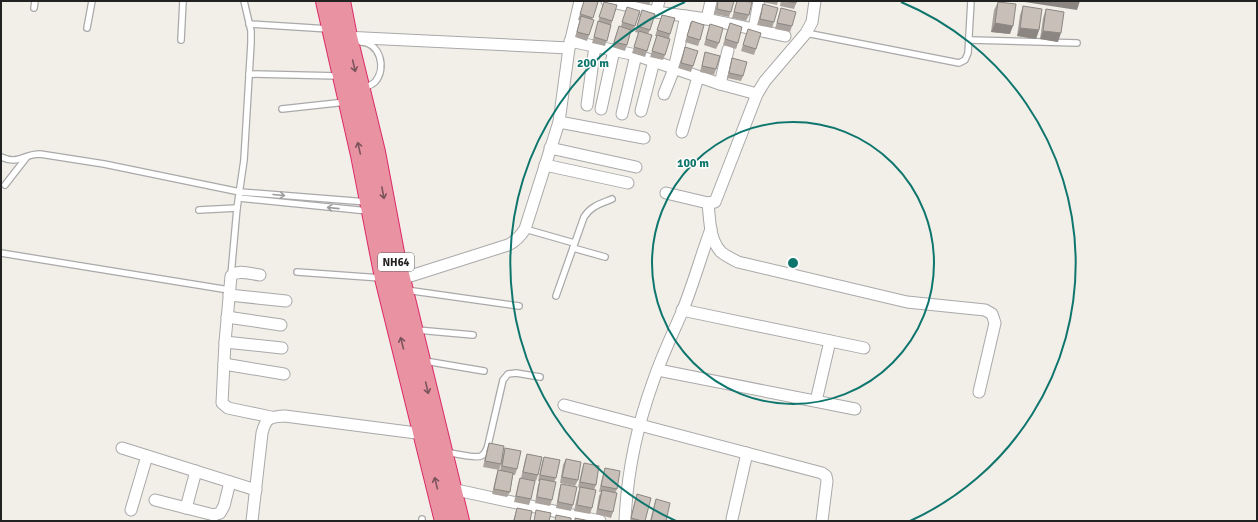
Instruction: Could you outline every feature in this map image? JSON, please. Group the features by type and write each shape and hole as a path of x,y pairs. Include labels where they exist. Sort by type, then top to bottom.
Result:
{"highway":[{"name":"NH64","path":"326,1 340,36 354,96 361,155 371,207 394,284 424,434 445,521"},
{"name":"NH64","path":"340,1 342,76 354,96 375,152 395,258 394,284 413,330 460,521"}],"street":[{"path":"394,284 508,245 522,235 559,122 570,44 580,1"},
{"path":"607,1 656,12 707,19 785,36"},
{"path":"656,12 659,1"},
{"path":"707,19 711,1"},
{"path":"754,29 759,1"},
{"path":"666,193 708,203 716,202 757,94 765,81 806,33 812,22 815,1"},
{"path":"664,94 674,68 686,16"},
{"path":"340,36 595,46 636,55 698,77 757,94"},
{"path":"587,105 595,46"},
{"path":"601,109 614,50"},
{"path":"720,84 728,50"},
{"path":"622,114 636,55"},
{"path":"640,111 654,62"},
{"path":"682,132 698,77"},
{"path":"559,122 644,138"},
{"path":"550,148 636,167"},
{"path":"545,165 628,184"},
{"path":"708,203 711,229 715,244 722,253 738,262 906,302 985,310 992,314 994,323 979,392"},
{"path":"625,521 626,493 639,424 711,229"},
{"path":"260,275 238,272 231,276 225,342 222,403 228,408 271,417 285,416 424,434"},
{"path":"229,292 286,301"},
{"path":"682,310 864,348"},
{"path":"227,317 281,325"},
{"path":"816,401 830,341"},
{"path":"225,342 282,348"},
{"path":"224,364 284,374"},
{"path":"658,370 855,409"},
{"path":"564,404 822,473 826,476 827,481 822,521"},
{"path":"252,521 262,433 265,422 271,417"},
{"path":"122,448 256,490"},
{"path":"732,519 747,453"},
{"path":"131,510 147,456"},
{"path":"186,508 196,471"},
{"path":"155,500 214,515 220,513 224,506 230,482"},
{"path":"452,489 600,521"}],"lane":[{"path":"34,8 35,1"},
{"path":"87,28 92,1"},
{"path":"181,40 183,1"},
{"path":"231,276 237,208 244,160 251,43 244,1"},
{"path":"806,33 959,63 965,60 968,53 971,1"},
{"path":"249,24 340,36 364,42 373,46 379,54 382,65 379,75 374,83 354,96 282,109"},
{"path":"969,40 1077,43"},
{"path":"249,74 342,76"},
{"path":"1,157 10,160 18,160 31,155 40,154 104,164 240,195 371,207"},
{"path":"5,185 27,157"},
{"path":"240,195 371,207"},
{"path":"556,296 584,217 594,206 612,199"},
{"path":"199,210 237,208"},
{"path":"525,229 605,257"},
{"path":"1,253 229,292"},
{"path":"297,272 394,284 518,306"},
{"path":"413,330 473,335"},
{"path":"421,360 484,371"},
{"path":"443,452 476,457 481,456 485,452 488,445 503,380 508,374 516,373 540,377"}],"building":[{"path":"584,1 598,2 593,18 580,14"},
{"path":"718,1 734,1 731,12 717,9"},
{"path":"737,1 752,2 749,15 734,12"},
{"path":"784,1 797,1 796,3"},
{"path":"604,2 617,5 612,21 599,17"},
{"path":"998,2 1016,4 1013,26 995,23"},
{"path":"763,4 778,8 774,22 760,19"},
{"path":"1023,6 1042,9 1039,30 1020,28"},
{"path":"627,7 640,11 635,26 622,22"},
{"path":"781,8 796,12 792,26 777,23"},
{"path":"1046,9 1064,12 1061,33 1043,31"},
{"path":"642,10 655,14 650,30 637,26"},
{"path":"662,15 675,18 670,34 657,30"},
{"path":"581,16 594,20 589,35 577,32"},
{"path":"598,21 611,25 607,41 594,37"},
{"path":"692,21 704,25 700,40 687,36"},
{"path":"730,23 742,27 738,43 725,39"},
{"path":"710,24 723,28 719,43 706,39"},
{"path":"619,26 631,30 627,45 614,42"},
{"path":"748,29 761,33 756,49 743,45"},
{"path":"639,31 652,35 647,51 634,47"},
{"path":"657,35 670,39 665,55 652,51"},
{"path":"685,47 698,51 693,66 681,63"},
{"path":"705,52 720,56 716,69 702,66"},
{"path":"732,58 747,62 743,76 729,73"},
{"path":"489,443 504,446 501,464 485,461"},
{"path":"505,448 521,451 517,469 502,466"},
{"path":"527,454 542,457 538,475 523,472"},
{"path":"544,457 560,460 556,478 540,475"},
{"path":"566,459 581,462 578,480 562,477"},
{"path":"584,463 599,466 596,485 580,482"},
{"path":"605,468 620,471 617,489 601,486"},
{"path":"498,470 513,473 510,492 494,489"},
{"path":"520,478 535,481 531,499 516,496"},
{"path":"540,479 556,482 552,500 537,497"},
{"path":"561,484 577,487 573,505 558,502"},
{"path":"580,487 596,490 592,508 577,505"},
{"path":"602,490 617,493 613,512 598,509"},
{"path":"637,494 651,498 645,521 631,518"},
{"path":"656,499 670,503 666,521 651,521"},
{"path":"517,508 532,511 530,521 514,521"},
{"path":"536,510 551,513 549,521 534,521"},
{"path":"556,515 571,518 571,521 555,521"},
{"path":"575,518 590,521 575,521"}]}
